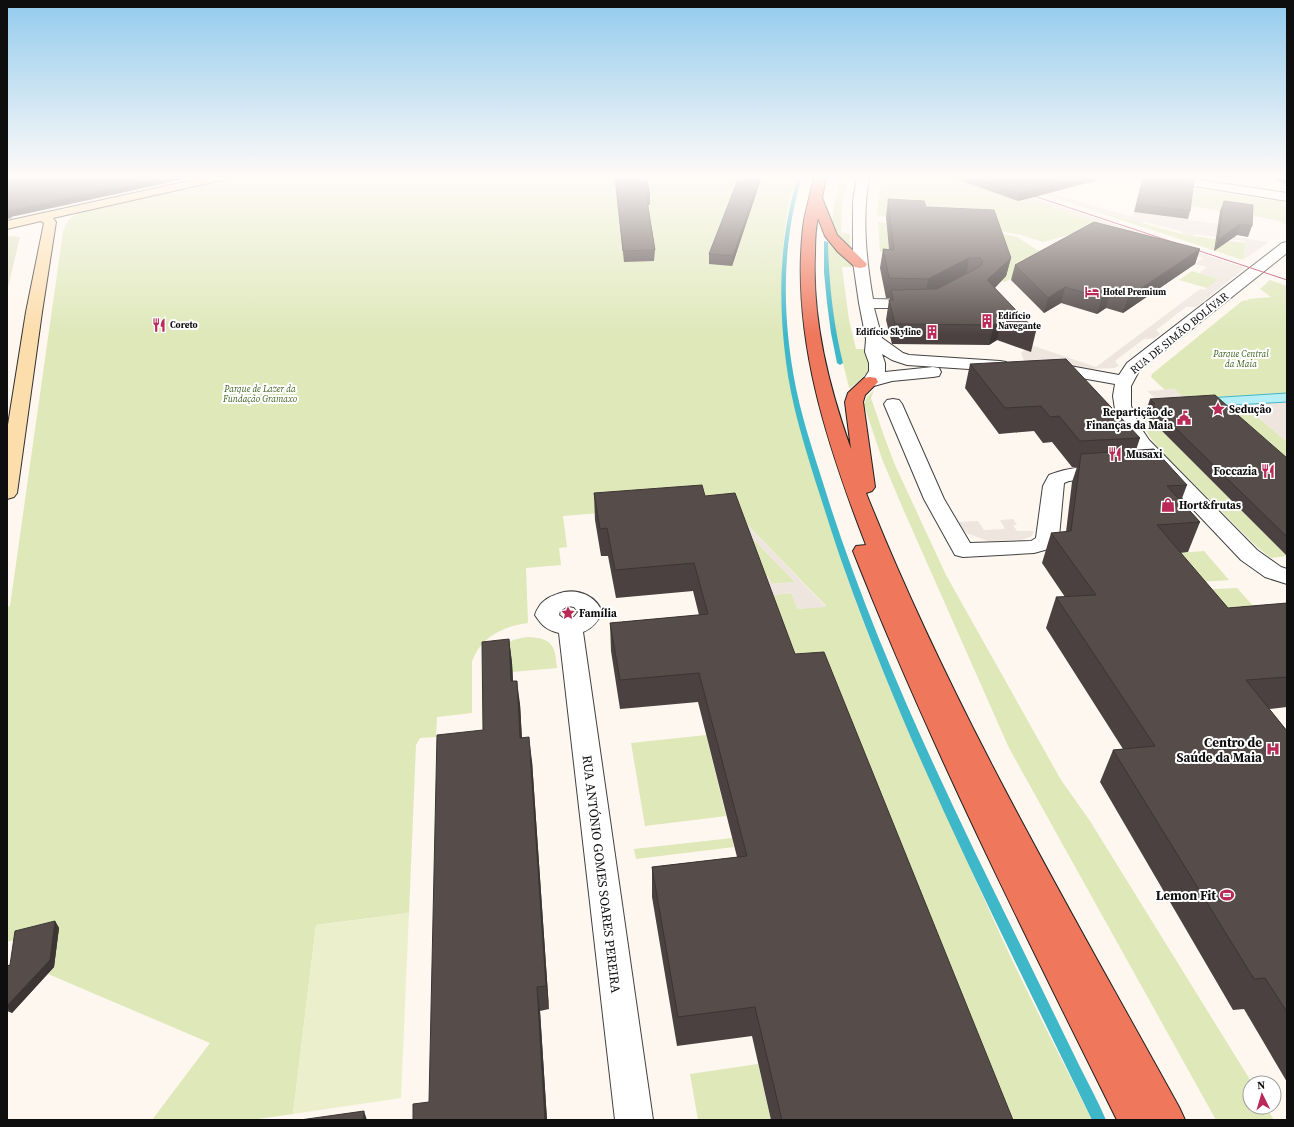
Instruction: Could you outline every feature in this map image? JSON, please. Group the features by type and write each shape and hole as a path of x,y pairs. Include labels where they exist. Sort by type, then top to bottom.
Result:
{"highway":[{"path":"800,230 798,251 798,305 809,382 821,429 851,519 890,618 957,764 1031,914 1137,1120"},
{"path":"810,230 808,264 810,309 814,341 828,404 837,436 871,530 913,630 970,751 1166,1120"},
{"path":"829,230 831,236 860,264"},
{"path":"870,382 854,397 853,409 871,530"}],"main road":[{"path":"7,493 34,312 49,230"}],"street":[{"path":"858,230 860,264 874,339 873,352 877,363 877,371 870,382"},
{"name":"RUA DE SIMÃO BOLÍVAR","path":"1287,246 1133,367 1124,381 1122,402 1128,424 1142,444 1249,555 1273,572 1287,577"},
{"path":"866,302 928,304 934,301"},
{"path":"874,339 885,350 907,360 1013,366"},
{"path":"870,382 890,376 910,373 968,370 992,366"},
{"path":"1034,366 1062,369 1124,381"},
{"path":"893,404 934,499 963,550 1034,547 1044,543 1048,537 1053,486 1056,479 1066,475 1124,472"},
{"path":"1145,470 1166,469"},
{"name":"RUA ANTÓNIO GOMES SOARES PEREIRA","path":"570,627 634,1120"}],"green space":[{"name":"Parque de Lazer da Fundação Gramaxo","path":"64,230 785,230 782,284 786,348 797,411 836,546 866,628 916,748 1011,958 1092,1120 989,1120 792,683 761,596 791,593 798,609 826,606 739,516 685,506 563,516 567,547 559,548 561,565 526,568 528,623 510,627 494,634 487,639 476,653 472,662 472,713 437,717 436,737 420,738 416,745 409,913 316,925 293,1114 250,1120 152,1120 210,1043 48,974 59,928 7,942 7,607 10,606"},
{"path":"834,230 841,230 841,233 850,234 850,248 838,237"},
{"path":"879,230 887,230 889,253 880,252"},
{"path":"994,230 1090,230 1043,242 1021,235"},
{"path":"1151,230 1166,230 1186,235 1246,243 1243,260"},
{"path":"991,231 1017,237 1048,257 1005,282 935,260"},
{"path":"7,236 20,237 7,291"},
{"path":"828,242 851,263 852,267 842,267 849,320 856,349 867,349 869,369 865,375 851,388 849,388 841,354 832,306"},
{"path":"1192,271 1219,279 1207,288 1179,280"},
{"name":"Parque Central da Maia","path":"1270,280 1287,286 1287,402 1184,408 1175,389 1165,390 1151,377 1152,374 1242,301 1271,297 1260,289"},
{"path":"874,390 871,398 895,465 946,575 1061,780 1090,821 1247,1075 1242,1075 1242,1115 1271,1115 1274,1120 1216,1120 1009,748 882,459 864,405 867,397"},
{"path":"1254,414 1287,442 1287,459 1236,415"},
{"path":"1139,416 1147,416 1287,556 1271,558 1256,546 1161,451 1149,436"},
{"path":"734,519 795,582 771,584 754,577"},
{"path":"1204,551 1229,580 1188,583 1164,554"},
{"path":"1237,588 1266,620 1221,623 1194,590"},
{"path":"530,637 544,640 552,645 557,668 512,672 512,663 490,665 502,648 510,642"},
{"path":"706,735 726,816 645,826 631,743"},
{"path":"732,838 734,847 636,859 634,849"},
{"path":"409,913 401,1098 293,1114 316,925"},
{"path":"758,1064 771,1120 698,1120 690,1074"}],"shaded area":[{"path":"1118,230 1130,230 1245,268 1196,307 1186,307 1156,330 1160,334 1155,338 1144,339 1115,361 1119,366 1114,368 1090,369 1051,362 1024,361 1021,353 1031,345 1096,367 1200,289 1204,290 1219,279 1199,273 1207,267 1195,264 1203,258"},
{"path":"1174,230 1217,230 1217,234 1269,242 1243,260 1246,243 1244,241 1194,234 1194,236 1186,235 1181,233 1183,232"},
{"path":"1175,389 1185,399 1158,401 1147,391"},
{"path":"1287,402 1287,442 1254,414 1237,415 1211,406"},
{"path":"739,516 826,607 798,609 791,593 761,596 754,577 768,576 772,584 795,582 734,519"},
{"path":"1013,519 1017,525 1013,525 1017,531 1034,531 1032,536 1021,540 988,541 966,533 958,522 978,521 984,530 1005,529 1000,520"}],"water":[{"path":"1287,393 1287,402 1184,408 1175,400"}],"building":[{"path":"621,230 652,230 655,250 623,251"},
{"path":"719,230 742,230 733,256 709,254"},
{"path":"892,230 1001,230 1011,258 987,280 1036,331 1001,319 994,325 895,324 889,300 893,300 891,290 937,289 981,266 983,261 980,258 969,258 928,279 889,278 883,249 894,250"},
{"path":"1080,230 1124,230 1200,249 1128,297 1110,292 1102,298 1065,287 1048,298 1015,265"},
{"path":"1220,230 1232,230 1218,240"},
{"path":"1066,359 1140,438 1080,441 1059,416 1050,417 1041,406 1005,408 970,364"},
{"path":"1215,395 1287,458 1287,537 1151,404 1155,404 1150,399"},
{"path":"1154,449 1187,485 1167,486 1200,522 1157,525 1228,608 1287,603 1287,677 1246,680 1287,731 1287,1012 1265,978 1254,979 1113,750 1155,746 1056,597 1096,595 1051,533 1071,531 1081,454"},
{"path":"702,485 705,496 735,493 795,654 824,652 1013,1120 782,1120 755,1007 678,1017 652,867 747,856 699,673 620,680 610,623 708,614 694,563 615,570 607,528 600,529 594,493"},
{"path":"509,639 511,681 517,681 520,738 529,737 546,986 537,987 545,1120 413,1120 413,1104 429,1102 437,735 483,730 482,642"},
{"path":"55,921 50,960 7,1006 7,966 10,965 15,931"},
{"path":"364,1111 363,1120 300,1120"}],"waterway":[{"path":"788,230 783,281 786,337 793,388 803,430 838,541 876,641 935,778 988,892 1099,1120"},
{"path":"826,242 829,303 840,363"}],"tram line":[{"path":"1135,230 1287,280"}],"place":[{"name":"Hotel Premium","path":"1092,292"},
{"name":"Edifício Navegante","path":"987,321"},
{"name":"Coreto","path":"159,325"},
{"name":"Edifício Skyline","path":"932,332"},
{"name":"Sedução","path":"1218,409"},
{"name":"Repartição de Finanças da Maia","path":"1184,418"},
{"name":"Musaxi","path":"1115,454"},
{"name":"Foccazia","path":"1268,471"},
{"name":"Hort&frutas","path":"1168,505"},
{"name":"Família","path":"568,613"},
{"name":"Centro de Saúde da Maia","path":"1273,749"},
{"name":"Lemon Fit","path":"1227,895"}]}
